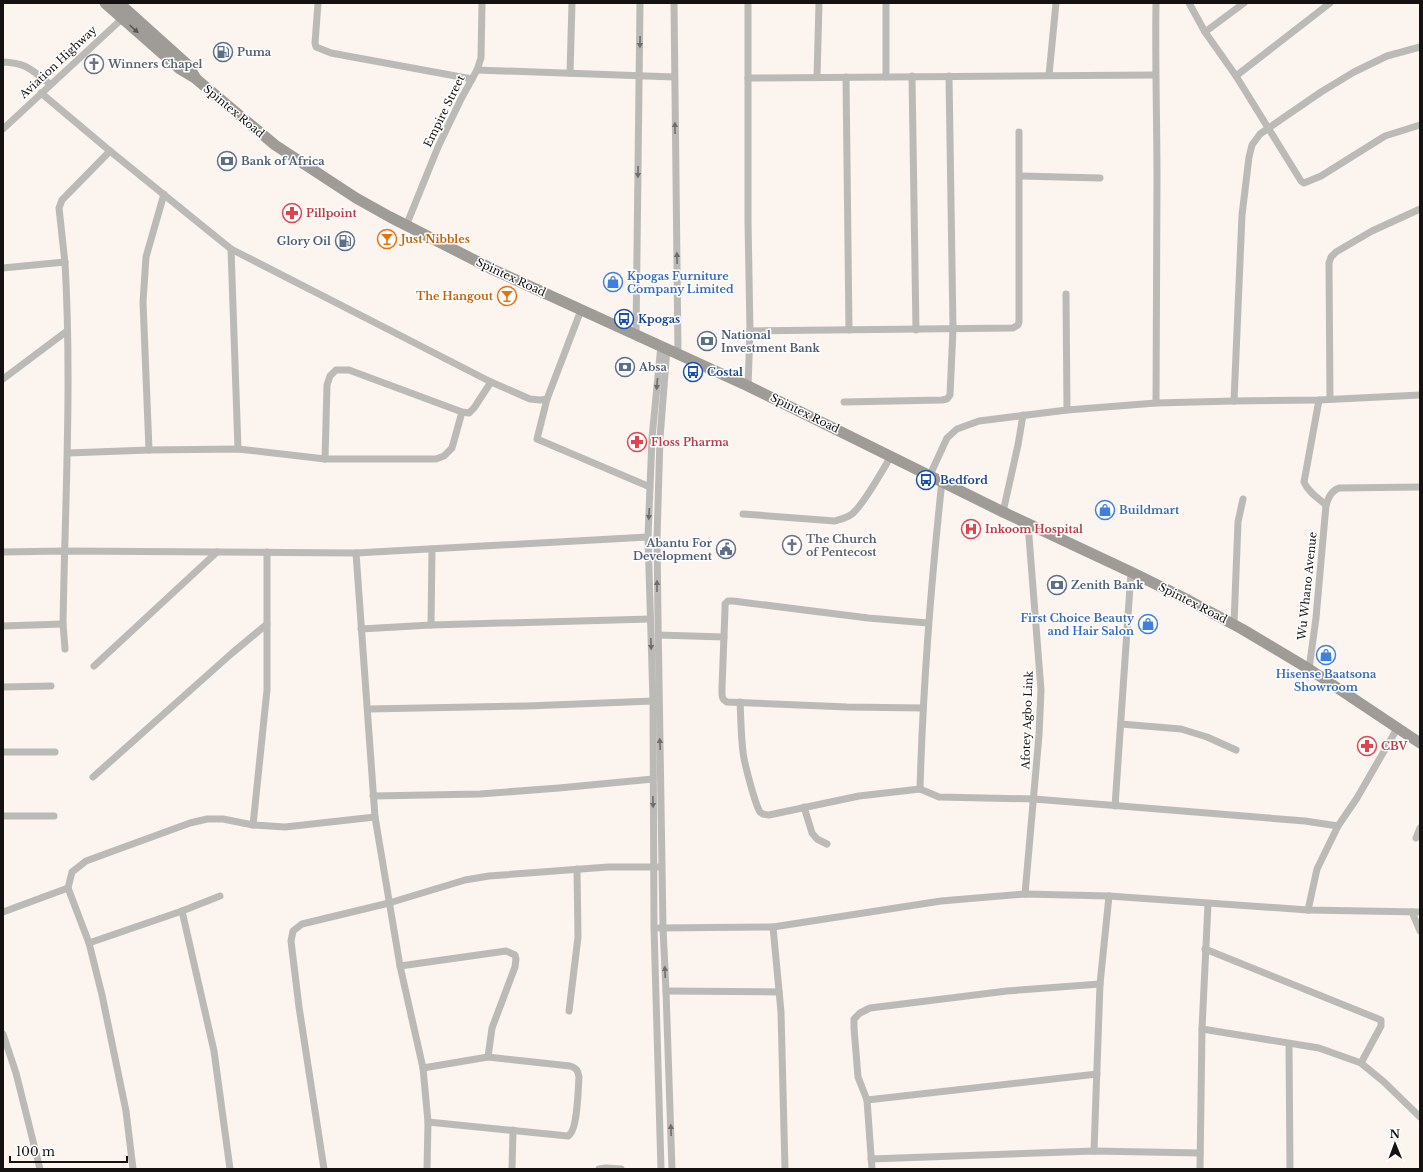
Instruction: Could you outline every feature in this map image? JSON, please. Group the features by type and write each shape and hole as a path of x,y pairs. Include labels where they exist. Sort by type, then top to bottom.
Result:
{"main road":[{"name":"Spintex Road","path":"105,3 126,15 188,65 195,78 275,145 356,198 406,226 494,270 748,386 1003,512 1131,572 1234,624 1309,669 1420,743"},
{"name":"Spintex Road","path":"118,3 126,15"}],"street":[{"path":"318,3 315,42 316,47 331,53 472,79"},
{"name":"Empire Street","path":"406,226 438,147 477,70 481,58 482,3"},
{"path":"570,73 572,3"},
{"path":"636,334 640,3"},
{"path":"674,3 678,353"},
{"path":"748,3 750,331 748,386"},
{"path":"817,77 819,3"},
{"path":"886,3 886,77"},
{"path":"1049,75 1056,3"},
{"path":"1156,3 1156,403"},
{"path":"1189,3 1205,32 1236,76 1301,181 1306,183 1321,176 1385,136 1420,125"},
{"path":"1205,32 1244,3"},
{"path":"1236,76 1330,3"},
{"name":"Aviation Highway","path":"3,129 126,15"},
{"path":"1234,401 1242,215 1249,157 1252,145 1260,134 1321,92 1354,72 1387,56 1420,47"},
{"path":"3,62 18,63 28,67 50,84"},
{"path":"477,70 674,78"},
{"path":"748,78 1155,75"},
{"path":"912,76 916,330"},
{"path":"844,402 942,400 947,399 951,392 953,329 949,76"},
{"path":"846,77 849,330"},
{"path":"41,93 231,249 491,382 534,400 547,399"},
{"path":"750,331 1014,328 1019,322 1019,132"},
{"path":"65,649 63,624 68,453 67,331 64,262 59,208 60,204 110,151"},
{"path":"1020,176 1100,178"},
{"path":"149,450 142,302 146,257 164,194"},
{"path":"1330,400 1329,263 1331,257 1336,252 1372,231 1420,209"},
{"path":"231,249 238,449"},
{"path":"3,268 64,262"},
{"path":"1066,294 1067,410"},
{"path":"581,310 547,399 537,439 650,487"},
{"path":"3,379 67,331"},
{"path":"662,1169 654,928 653,701 648,537 652,438 664,347"},
{"path":"664,347 658,494 658,634 663,928 672,1169"},
{"path":"325,458 327,385 330,376 336,370 349,370 462,412 469,413 491,382"},
{"path":"930,475 947,438 956,429 979,421 1067,410 1156,403 1330,400 1420,395"},
{"path":"1319,400 1304,482 1306,487 1312,493 1326,505 1331,493 1339,488 1420,487"},
{"path":"68,453 238,449 325,458 436,459 444,456 452,448 462,412"},
{"path":"1003,512 1023,415"},
{"path":"743,514 835,521 844,519 853,513 863,501 891,456"},
{"path":"920,789 928,623 942,481"},
{"path":"1234,624 1238,522 1243,499"},
{"name":"Wu Whano Avenue","path":"1309,669 1316,618 1326,505"},
{"name":"Afotey Agbo Link","path":"1025,894 1034,799 1041,690 1028,524"},
{"path":"3,552 356,553 648,537"},
{"path":"431,625 432,549"},
{"path":"94,666 216,552"},
{"path":"253,825 267,690 267,552"},
{"path":"356,553 375,817 400,966 423,1068 428,1122 427,1169"},
{"path":"1115,806 1131,572"},
{"path":"923,708 847,707 724,701 722,697 726,604 728,601 868,618 928,623"},
{"path":"361,629 431,625 650,619"},
{"path":"3,626 63,624"},
{"path":"93,777 231,654 267,624"},
{"path":"658,634 724,637"},
{"path":"3,687 51,686"},
{"path":"368,709 527,706 653,701"},
{"path":"740,702 743,753 760,812 764,814 769,815 859,796 920,789 939,796 1034,799 1305,821 1338,826"},
{"path":"1121,724 1181,729 1207,737 1236,750"},
{"path":"1308,910 1317,869 1338,826 1357,798 1398,727"},
{"path":"3,752 55,752"},
{"path":"373,796 480,794 653,779"},
{"path":"804,808 812,833 817,839 827,844"},
{"path":"3,816 54,816"},
{"path":"133,1169 126,1111 102,994 88,943 68,888 72,872 86,861 190,823 207,819 222,819 253,825 285,827 375,817"},
{"path":"1416,838 1420,828"},
{"path":"324,1169 299,1007 291,941 293,931 302,924 389,903 465,880 488,876 608,867 662,867"},
{"path":"569,1011 578,937 577,869"},
{"path":"3,912 68,888"},
{"path":"654,928 773,926 941,901 1025,894 1109,896 1308,910 1416,912 1420,931"},
{"path":"88,943 182,911 220,896"},
{"path":"1094,1151 1100,984 1109,896"},
{"path":"1200,1169 1202,1029 1208,904"},
{"path":"182,911 214,1052 230,1169"},
{"path":"773,926 781,1012 785,1169"},
{"path":"1205,949 1380,1020 1381,1026 1361,1063"},
{"path":"400,966 506,951 515,955 515,967 492,1028 488,1057"},
{"path":"872,1169 866,1100 858,1077 854,1028 854,1019 860,1013 866,1009 1007,991 1100,984"},
{"path":"666,991 779,992"},
{"path":"1202,1029 1319,1048 1361,1063 1384,1082 1420,1117"},
{"path":"3,1034 16,1073 40,1169"},
{"path":"1289,1044 1290,1169"},
{"path":"423,1068 488,1057 570,1066 574,1067 578,1071 579,1077 575,1126 572,1134 568,1136 428,1122"},
{"path":"866,1100 1097,1074"},
{"path":"512,1169 513,1130"},
{"path":"871,1159 1094,1151 1200,1153"},
{"path":"599,1169 621,1169"}],"place":[{"name":"Puma","path":"223,52"},
{"name":"Winners Chapel","path":"94,64"},
{"name":"Bank of Africa","path":"227,161"},
{"name":"Pillpoint","path":"292,213"},
{"name":"Just Nibbles","path":"387,239"},
{"name":"Glory Oil","path":"345,241"},
{"name":"Kpogas Furniture Company Limited","path":"613,282"},
{"name":"The Hangout","path":"507,296"},
{"name":"Kpogas","path":"624,319"},
{"name":"National Investment Bank","path":"707,341"},
{"name":"Absa","path":"625,367"},
{"name":"Costal","path":"693,372"},
{"name":"Floss Pharma","path":"637,442"},
{"name":"Bedford","path":"926,480"},
{"name":"Buildmart","path":"1105,510"},
{"name":"Inkoom Hospital","path":"971,529"},
{"name":"The Church of Pentecost","path":"792,545"},
{"name":"Abantu For Development","path":"726,549"},
{"name":"Zenith Bank","path":"1057,585"},
{"name":"First Choice Beauty and Hair Salon","path":"1148,624"},
{"name":"Hisense Baatsona Showroom","path":"1326,655"},
{"name":"CBV","path":"1367,746"}]}
